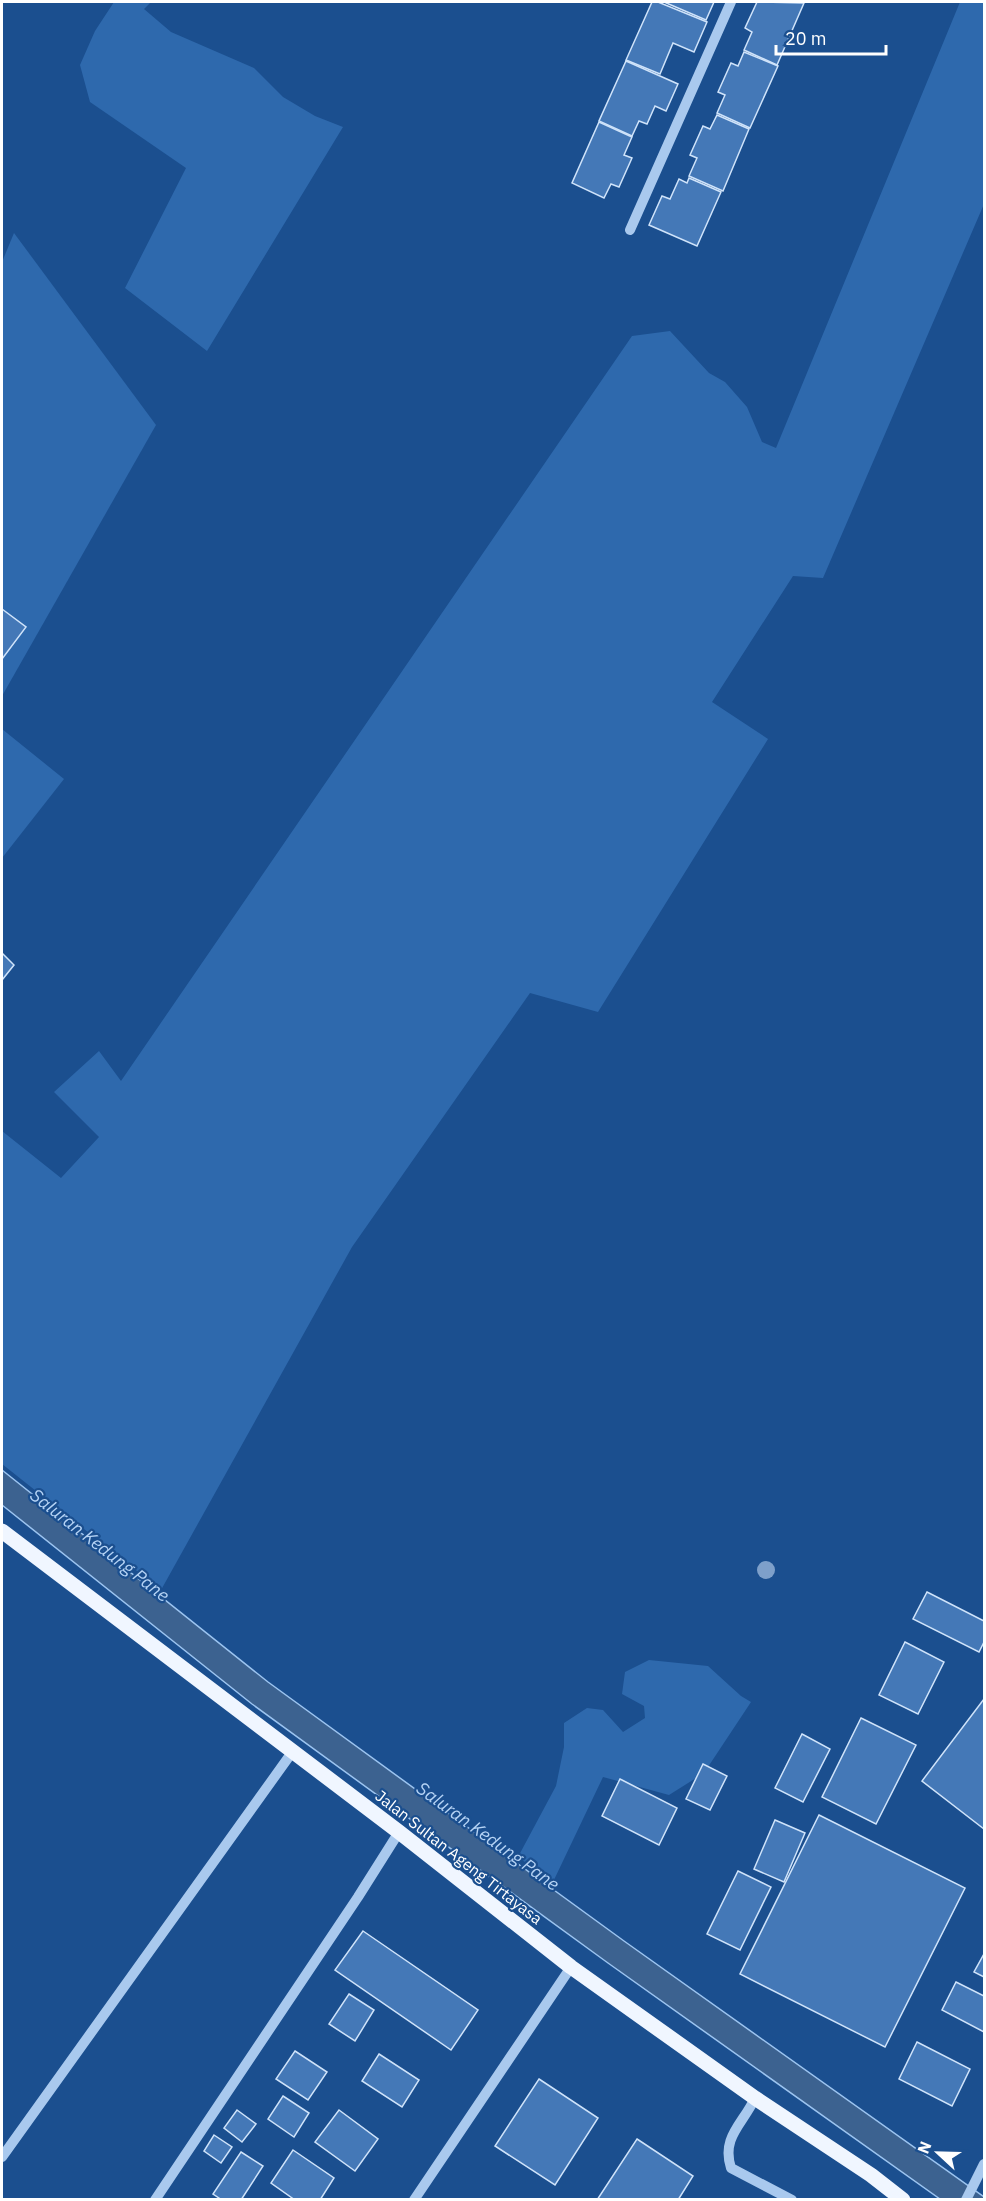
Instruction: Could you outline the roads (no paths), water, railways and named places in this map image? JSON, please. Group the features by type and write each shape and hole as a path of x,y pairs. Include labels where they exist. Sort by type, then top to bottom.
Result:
{"main road":[{"name":"Jalan Sultan Ageng Tirtayasa","path":"2,1531 399,1832 571,1967 755,2098 903,2199"}],"street":[{"path":"630,230 731,2"},
{"path":"2,2157 293,1751"},
{"path":"155,2199 358,1898 399,1832"},
{"path":"414,2199 571,1967"},
{"path":"755,2098 729,2140 727,2156 731,2168 792,2199"},
{"path":"966,2199 982,2169"}],"water label":[{"name":"Saluran Kedung Pane","path":"100,1545"},
{"name":"Saluran Kedung Pane","path":"488,1836"}]}
